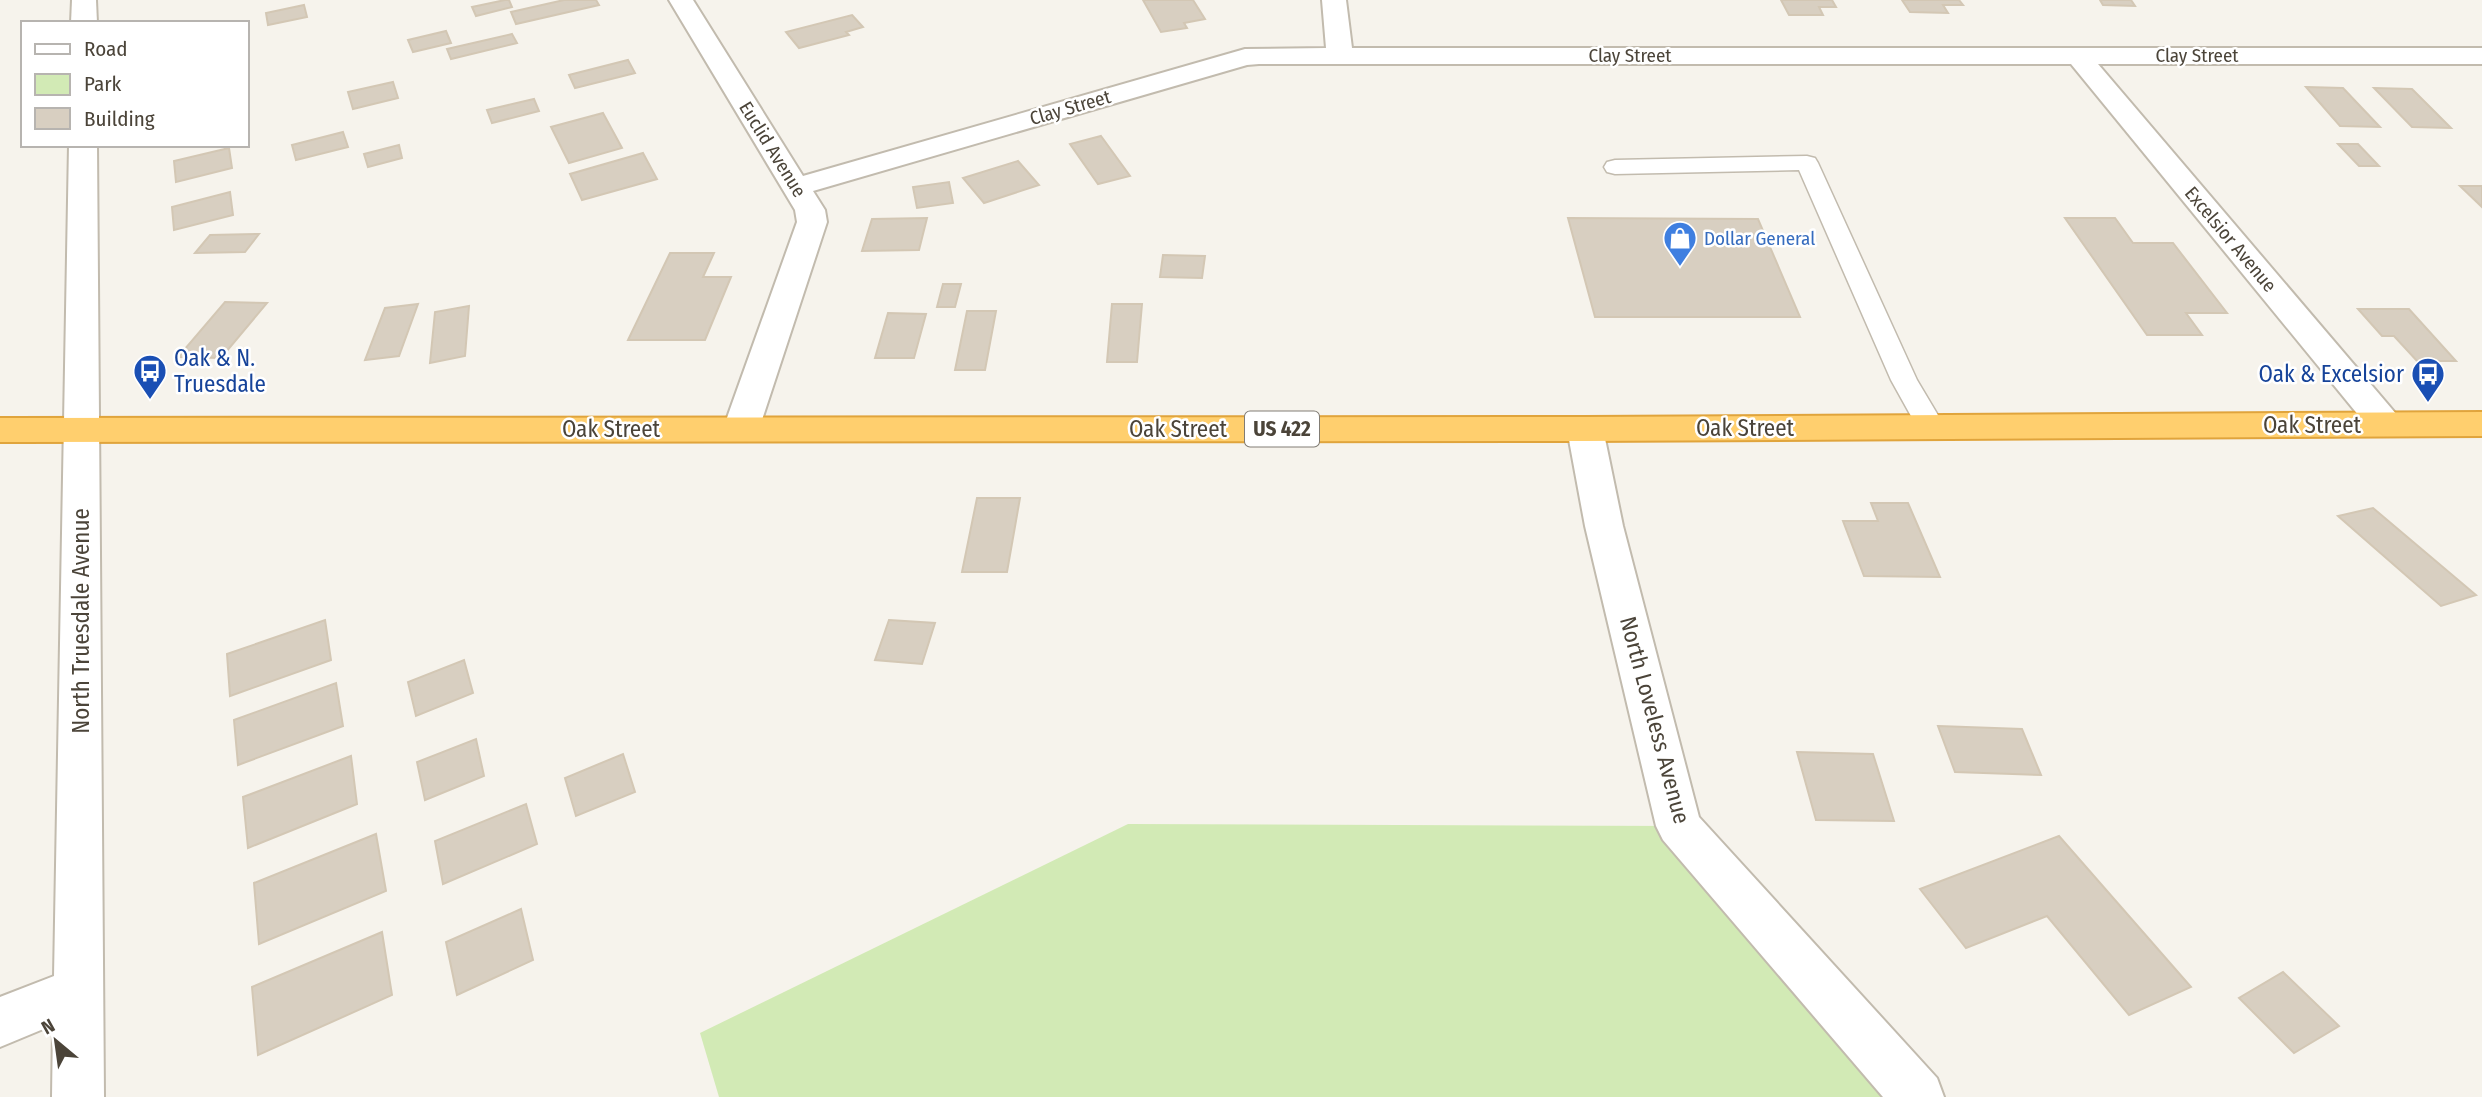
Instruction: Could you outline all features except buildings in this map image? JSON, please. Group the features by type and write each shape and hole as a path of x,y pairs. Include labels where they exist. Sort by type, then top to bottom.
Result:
{"highway":[{"name":"Oak Street","path":"0,430 1585,429 2482,424"}],"street":[{"path":"84,0 84,21"},
{"name":"Euclid Avenue","path":"681,0 810,210 812,222 741,429"},
{"path":"1335,0 1340,55"},
{"name":"Excelsior Avenue","path":"2077,55 2385,424"},
{"name":"Clay Street","path":"796,187 1245,57 2482,56"},
{"name":"North Truesdale Avenue","path":"78,1097 83,147"},
{"name":"North Loveless Avenue","path":"1585,429 1604,526 1679,826 1918,1097"},
{"path":"0,1022 79,990"}],"lane":[{"path":"1615,166 1807,163 1905,380 1931,427"}],"green space":[{"path":"1128,824 1679,826 1918,1097 719,1097 700,1033"}],"place":[{"name":"Dollar General","path":"1680,268"},
{"name":"Oak & N. Truesdale","path":"150,401"},
{"name":"Oak & Excelsior","path":"2428,404"}]}
